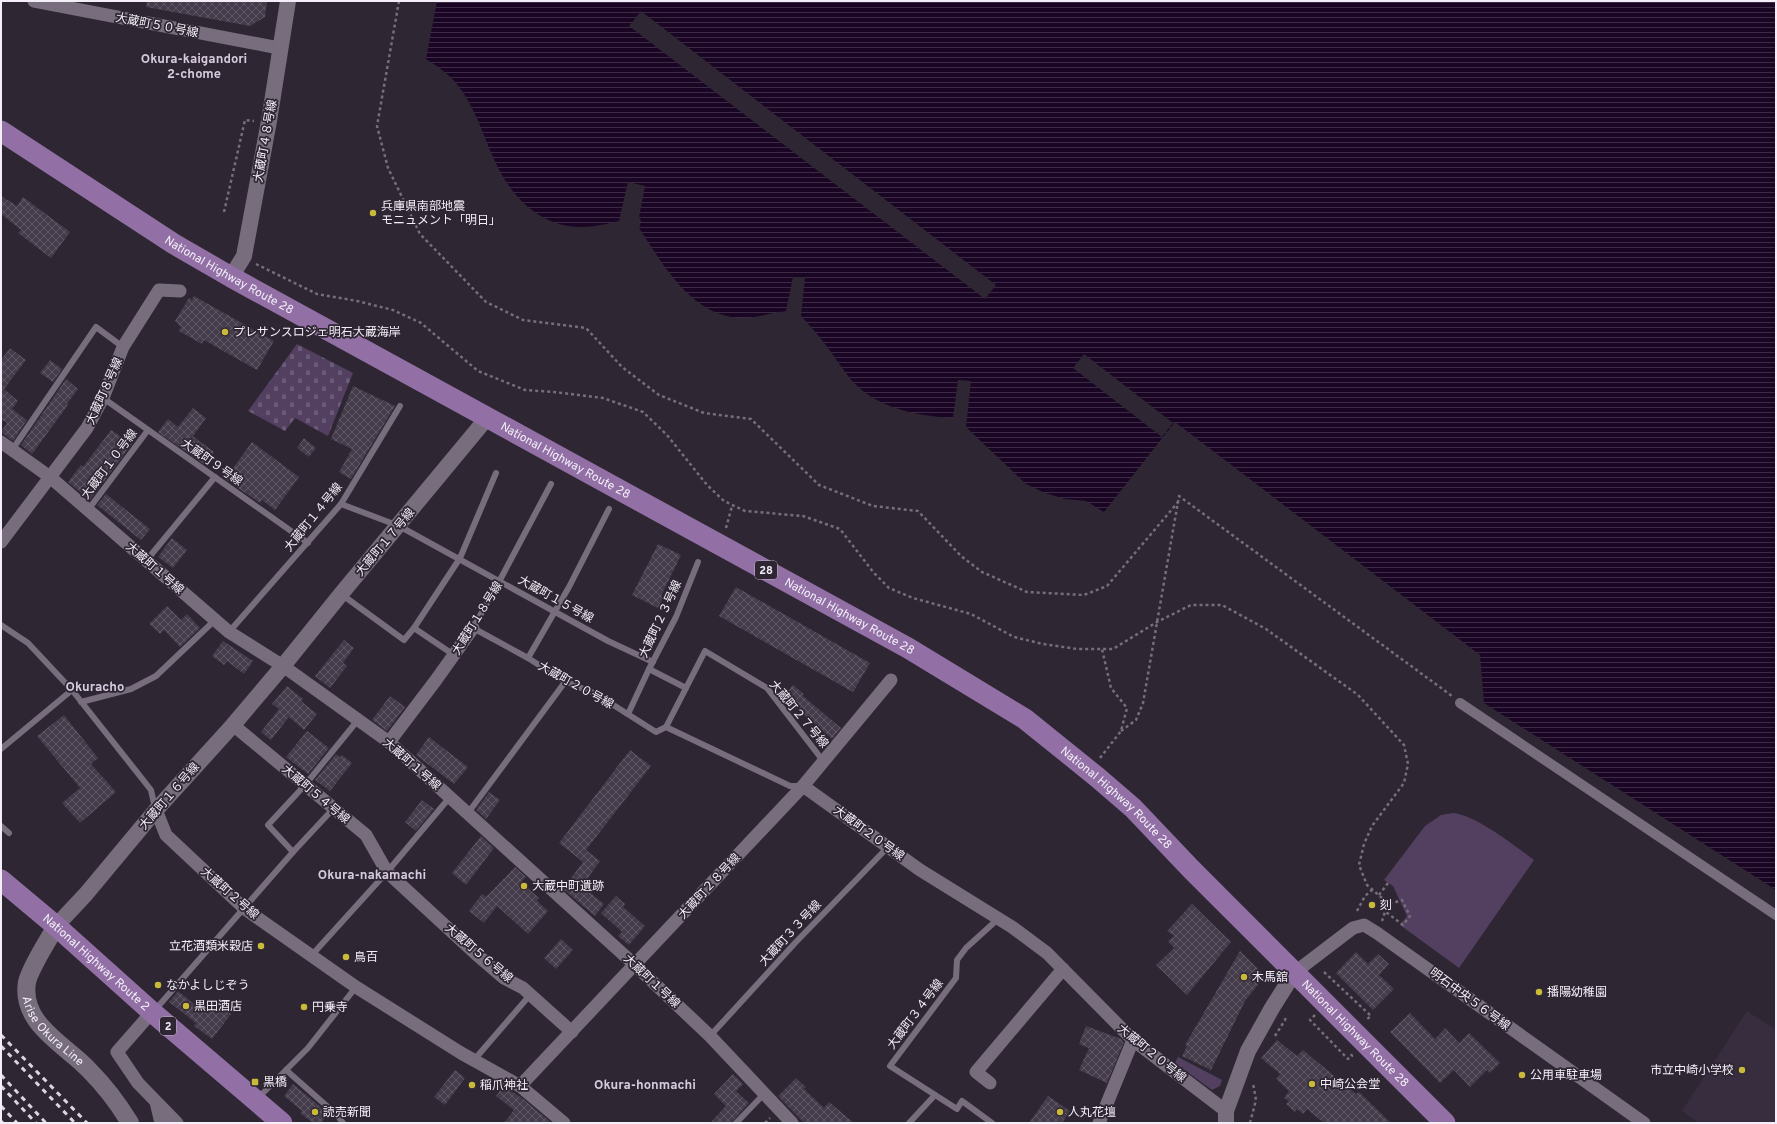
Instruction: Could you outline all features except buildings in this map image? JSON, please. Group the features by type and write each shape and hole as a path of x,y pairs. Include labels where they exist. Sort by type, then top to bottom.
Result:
{"highway":[{"name":"National Highway Route 28","path":"2,133 174,244 231,278 908,648 1024,719 1090,771 1133,808 1294,973 1445,1123"},
{"name":"National Highway Route 2","path":"1,880 282,1123"}],"main road":[{"name":"Arise Okura Line","path":"56,926 39,956 27,982 27,997 32,1014 43,1029 88,1068 115,1099 130,1123"}],"street":[{"name":"大蔵町５０号線","path":"34,1 279,48"},
{"name":"大蔵町４８号線","path":"231,278 244,256 269,121 279,48 288,1"},
{"name":"大蔵町８号線","path":"1,542 87,428 103,398 123,347 159,290 180,291"},
{"name":"大蔵町１７号線","path":"283,666 487,418"},
{"name":"大蔵町１号線","path":"1,442 50,478 229,632 283,666 389,742 635,965 710,1036 792,1123"},
{"name":"大蔵町１８号線","path":"389,742 473,628"},
{"name":"大蔵町１６号線","path":"56,926 86,894 156,810 233,725 283,666"},
{"name":"大蔵町２８号線","path":"520,1086 804,786 891,680"},
{"path":"1460,702 1776,915"},
{"name":"大蔵町５４号線","path":"233,725 333,810 366,835 387,872"},
{"name":"大蔵町２０号線","path":"804,786 920,870 1012,927 1042,949 1133,1040 1226,1117"},
{"name":"大蔵町２号線","path":"156,810 166,835 245,909 356,987 473,1060 520,1086 564,1123"},
{"name":"大蔵町５６号線","path":"387,872 504,978 523,988 572,1032"},
{"name":"明石中央５６号線","path":"1294,973 1353,928 1364,925 1644,1123"},
{"path":"990,1084 976,1072 1063,969"},
{"path":"1226,1117 1248,1051 1294,973"},
{"path":"152,1012 117,1052 138,1083 177,1123"},
{"path":"1099,1123 1133,1040"},
{"path":"156,1100 161,1123"}],"lane":[{"path":"12,450 96,327 123,347"},
{"name":"大蔵町９号線","path":"103,398 308,543"},
{"name":"大蔵町１４号線","path":"229,632 341,504 400,406"},
{"name":"大蔵町１０号線","path":"88,510 148,430"},
{"path":"341,594 404,640 414,628 460,558 496,474"},
{"path":"146,561 215,477"},
{"name":"大蔵町１８号線","path":"473,628 551,484"},
{"name":"大蔵町１５号線","path":"341,504 399,526 500,580 608,641 653,662"},
{"path":"528,658 555,612 609,509"},
{"name":"大蔵町２３号線","path":"686,688 649,669 676,617 698,562"},
{"path":"81,702 131,689 156,676 215,620"},
{"name":"大蔵町２号線","path":"1,625 28,643 72,690 152,790 156,810"},
{"path":"414,628 454,655"},
{"name":"大蔵町２０号線","path":"473,628 528,658 565,682 596,694 656,732 666,727 790,786 804,786"},
{"name":"大蔵町２７号線","path":"666,727 705,651 767,688 824,762"},
{"path":"628,714 649,669"},
{"path":"468,813 565,682"},
{"path":"1,749 72,690"},
{"path":"293,852 268,825 305,785 358,720"},
{"path":"311,956 387,872 450,797"},
{"path":"152,1012 245,909 293,852 333,810"},
{"path":"1,826 9,833"},
{"name":"大蔵町３３号線","path":"710,1036 795,943 888,847"},
{"name":"大蔵町３４号線","path":"935,1095 890,1066 956,978 957,960 966,948 998,919"},
{"path":"256,1100 308,1048 356,987"},
{"path":"473,1060 530,994"},
{"path":"286,1070 338,1115 343,1123"},
{"path":"736,1123 764,1094"},
{"path":"909,1123 935,1095 957,1109 962,1101 992,1123"}],"path":[{"path":"399,1 378,126 388,168 420,234 486,302 523,320 586,328 622,367 659,395 704,413 751,419 819,485 873,506 918,511 961,556 982,572 1027,592 1084,595 1107,586 1178,501"},
{"path":"224,212 245,120 269,121"},
{"path":"244,256 264,268 316,294 357,301 393,310 421,323 478,371 525,390 603,398 643,412 667,434 707,485 724,501 732,506 745,511 803,516 840,529 874,574 889,588 913,598 971,614 1014,637 1043,644 1077,649 1113,649 1156,622 1191,605 1222,606 1266,628 1358,695 1404,745 1408,764 1404,783 1372,826 1364,844 1359,865 1366,885 1382,898 1385,912 1377,933"},
{"path":"1090,771 1121,731 1136,720 1143,703 1179,496 1460,702"},
{"path":"722,546 732,506"},
{"path":"1102,649 1111,688 1127,708 1121,731"},
{"path":"1379,895 1388,883"},
{"path":"1357,911 1365,896 1372,890"},
{"path":"1384,906 1402,900 1410,916 1403,925 1385,912"},
{"path":"1324,972 1371,1016 1366,1021"},
{"path":"1272,1041 1285,1020 1287,1010"},
{"path":"1310,1020 1348,1059 1352,1056"},
{"path":"1250,1123 1256,1100 1253,1083 1254,1076"}],"shaded area":[{"path":"437,1 1776,1 1776,890 1484,703 1480,655 1175,422 1104,512 1086,501 1065,499 1045,493 1026,484 966,427 971,381 958,380 953,418 900,410 864,392 854,383 845,373 825,344 801,316 805,277 793,277 786,311 756,317 738,318 721,314 706,307 692,297 679,285 668,271 639,228 641,221 639,217 645,186 628,182 619,221 595,226 580,227 551,221 538,214 526,206 507,183 493,157 467,99 455,81 426,59"},
{"name":"市立中崎小学校","path":"1747,1011 1776,1030 1776,1123 1699,1123 1682,1111"}],"green space":[{"path":"297,344 353,373 328,436 295,418 285,431 248,411"},
{"path":"1453,813 1473,819 1484,825 1534,860 1459,968 1400,925 1407,916 1393,886 1384,880 1425,826 1441,815"},
{"path":"1178,1057 1222,1080 1220,1086 1212,1090 1175,1063"}],"pier":[{"path":"641,11 996,285 985,299 629,26"},
{"path":"1084,354 1173,423 1162,437 1073,368"}],"railway":[{"path":"1,1035 87,1123"},
{"path":"1,1046 75,1123"},
{"path":"1,1075 46,1123"},
{"path":"1,1086 36,1123"},
{"path":"1,1106 17,1123"}],"place":[{"name":"兵庫県南部地震 モニュメント「明日」","path":"373,213"},
{"name":"プレサンスロジェ明石大蔵海岸","path":"225,332"},
{"name":"大蔵中町遺跡","path":"524,886"},
{"name":"刻","path":"1372,905"},
{"name":"立花酒類米穀店","path":"261,946"},
{"name":"鳥百","path":"346,957"},
{"name":"木馬舘","path":"1244,977"},
{"name":"なかよしじぞう","path":"158,985"},
{"name":"播陽幼稚園","path":"1539,992"},
{"name":"黒田酒店","path":"186,1006"},
{"name":"円乗寺","path":"304,1007"},
{"name":"市立中崎小学校","path":"1742,1070"},
{"name":"公用車駐車場","path":"1522,1075"},
{"name":"黒橋","path":"255,1082"},
{"name":"中崎公会堂","path":"1312,1084"},
{"name":"稲爪神社","path":"472,1085"},
{"name":"読売新聞","path":"315,1112"},
{"name":"人丸花壇","path":"1060,1112"}],"district":[{"name":"Okura-kaigandori 2-chome","path":"194,66"},
{"name":"Okuracho","path":"95,686"},
{"name":"Okura-nakamachi","path":"372,874"},
{"name":"Okura-honmachi","path":"645,1084"}]}
